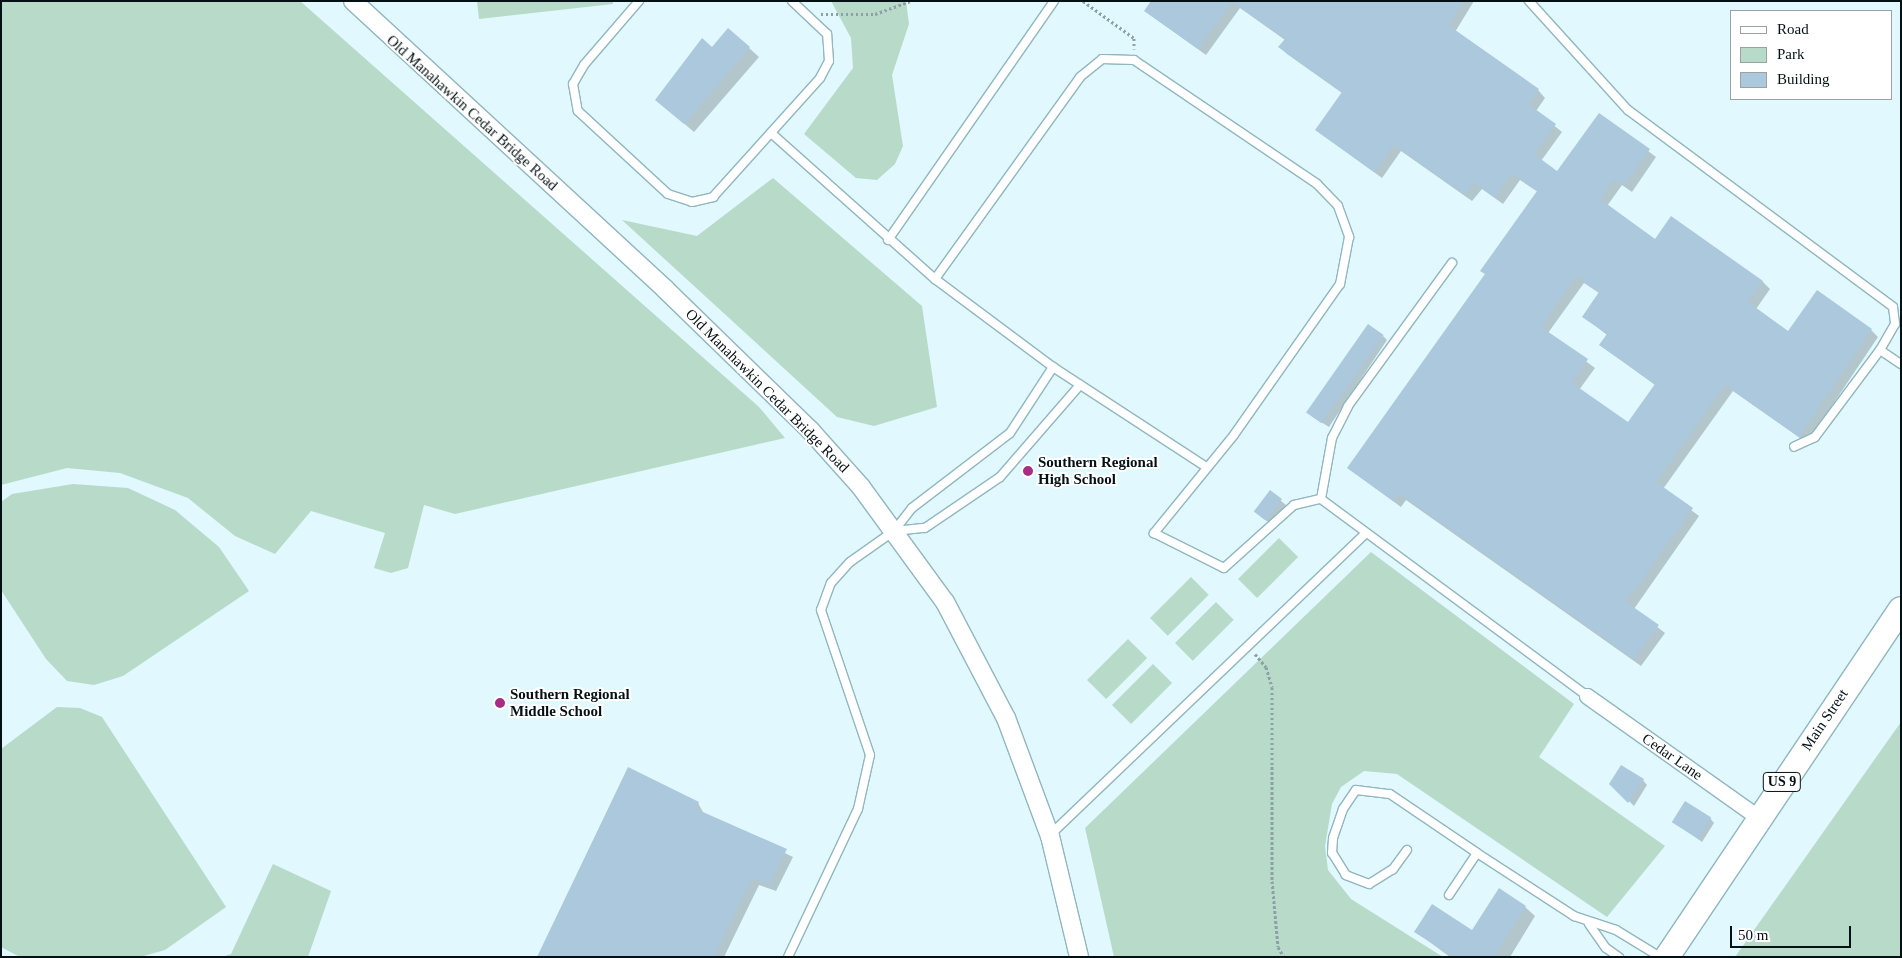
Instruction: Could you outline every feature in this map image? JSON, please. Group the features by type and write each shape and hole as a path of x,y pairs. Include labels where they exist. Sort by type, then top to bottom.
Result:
{"highway":[{"name":"Main Street","path":"1667,957 1758,818 1901,609"}],"street":[{"name":"Old Manahawkin Cedar Bridge Road","path":"353,1 796,417 861,487 945,602 1006,718 1050,836 1079,957"},
{"name":"Cedar Lane","path":"1587,696 1758,818"}],"lane":[{"path":"639,1 584,65 573,84 578,111 668,194 692,202 713,197 820,78 829,62 827,34 792,1"},
{"path":"888,240 1054,1"},
{"path":"1529,1 1628,110 1893,307 1898,327 1815,437 1794,447"},
{"path":"935,279 1080,77 1102,58 1134,60 1317,184 1338,206 1349,237 1340,284 1234,435 1205,466 1154,533 1224,568 1294,505 1321,499"},
{"path":"771,133 888,240 935,279 1053,367 1205,466"},
{"path":"1321,499 1332,438 1348,406 1452,263"},
{"path":"1880,350 1901,364"},
{"path":"788,957 858,809 870,755 821,610 831,583 850,562 894,531 912,508 1010,433 1053,367"},
{"path":"894,531 925,528 1000,477 1080,385"},
{"path":"1321,499 1365,534 1587,696"},
{"path":"1050,836 1365,534"},
{"path":"1407,850 1393,869 1369,884 1346,875 1334,858 1333,838 1343,809 1356,790 1390,794 1476,853 1589,924 1616,930 1660,957"},
{"path":"1449,895 1476,853"},
{"path":"1589,924 1606,948 1619,957"}],"path":[{"path":"806,14 874,14 910,1"},
{"path":"1083,1 1134,38 1134,60"},
{"path":"1248,646 1266,667 1272,687 1272,881 1278,947 1284,957"}],"green space":[{"path":"1,1 300,1 759,407 785,438 455,514 424,505 408,568 391,573 374,568 385,533 311,511 275,554 235,536 188,498 120,473 67,468 1,485"},
{"path":"477,1 613,1 613,4 479,19"},
{"path":"831,1 906,1 909,24 892,75 903,146 895,164 877,180 856,178 804,134 853,68 851,38"},
{"path":"773,178 922,306 937,407 874,426 837,417 622,220 697,236"},
{"path":"73,484 128,488 175,510 219,547 249,591 123,676 94,685 67,681 46,659 1,590 1,502 12,494"},
{"path":"1279,538 1298,557 1257,598 1238,579"},
{"path":"1371,552 1574,704 1539,757 1665,846 1607,917 1397,774 1364,771 1341,787 1332,804 1325,846 1328,870 1351,899 1443,957 1114,957 1085,828"},
{"path":"1191,577 1209,595 1168,636 1150,618"},
{"path":"1216,602 1234,620 1193,661 1175,643"},
{"path":"1128,639 1147,658 1106,699 1087,680"},
{"path":"1153,664 1172,683 1131,724 1112,705"},
{"path":"57,707 80,708 102,717 226,907 165,950 140,957 20,957 1,947 1,749"},
{"path":"1901,722 1901,957 1735,957"},
{"path":"273,864 331,891 308,957 222,957 231,954"}],"building":[{"path":"1151,1 1465,1 1448,25 1539,89 1528,104 1556,124 1534,154 1557,171 1599,113 1650,149 1624,186 1614,179 1600,199 1655,239 1671,216 1763,281 1748,302 1788,331 1817,290 1872,329 1799,437 1725,385 1656,482 1693,508 1626,602 1659,625 1634,659 1399,493 1393,501 1347,468 1485,274 1480,271 1537,191 1512,173 1495,198 1474,182 1465,195 1394,145 1374,172 1315,130 1342,92 1278,47 1285,39 1232,2 1198,49 1144,11","holes":["1576,276 1599,292 1582,317 1607,334 1599,345 1655,384 1628,422 1572,383 1588,359 1541,327"]},
{"path":"728,28 750,47 684,124 655,100 702,38 712,47"},
{"path":"1368,324 1384,335 1322,423 1306,412"},
{"path":"1270,490 1282,499 1266,521 1254,512"},
{"path":"1621,765 1644,779 1628,803 1609,784"},
{"path":"628,767 699,802 696,809 787,849 769,885 752,878 714,957 537,957"},
{"path":"1685,801 1711,817 1698,839 1672,822"},
{"path":"1499,888 1526,906 1494,957 1454,957 1414,932 1432,904 1472,930"}],"place":[{"name":"Southern Regional High School","path":"1028,471"},
{"name":"Southern Regional Middle School","path":"500,703"}]}
